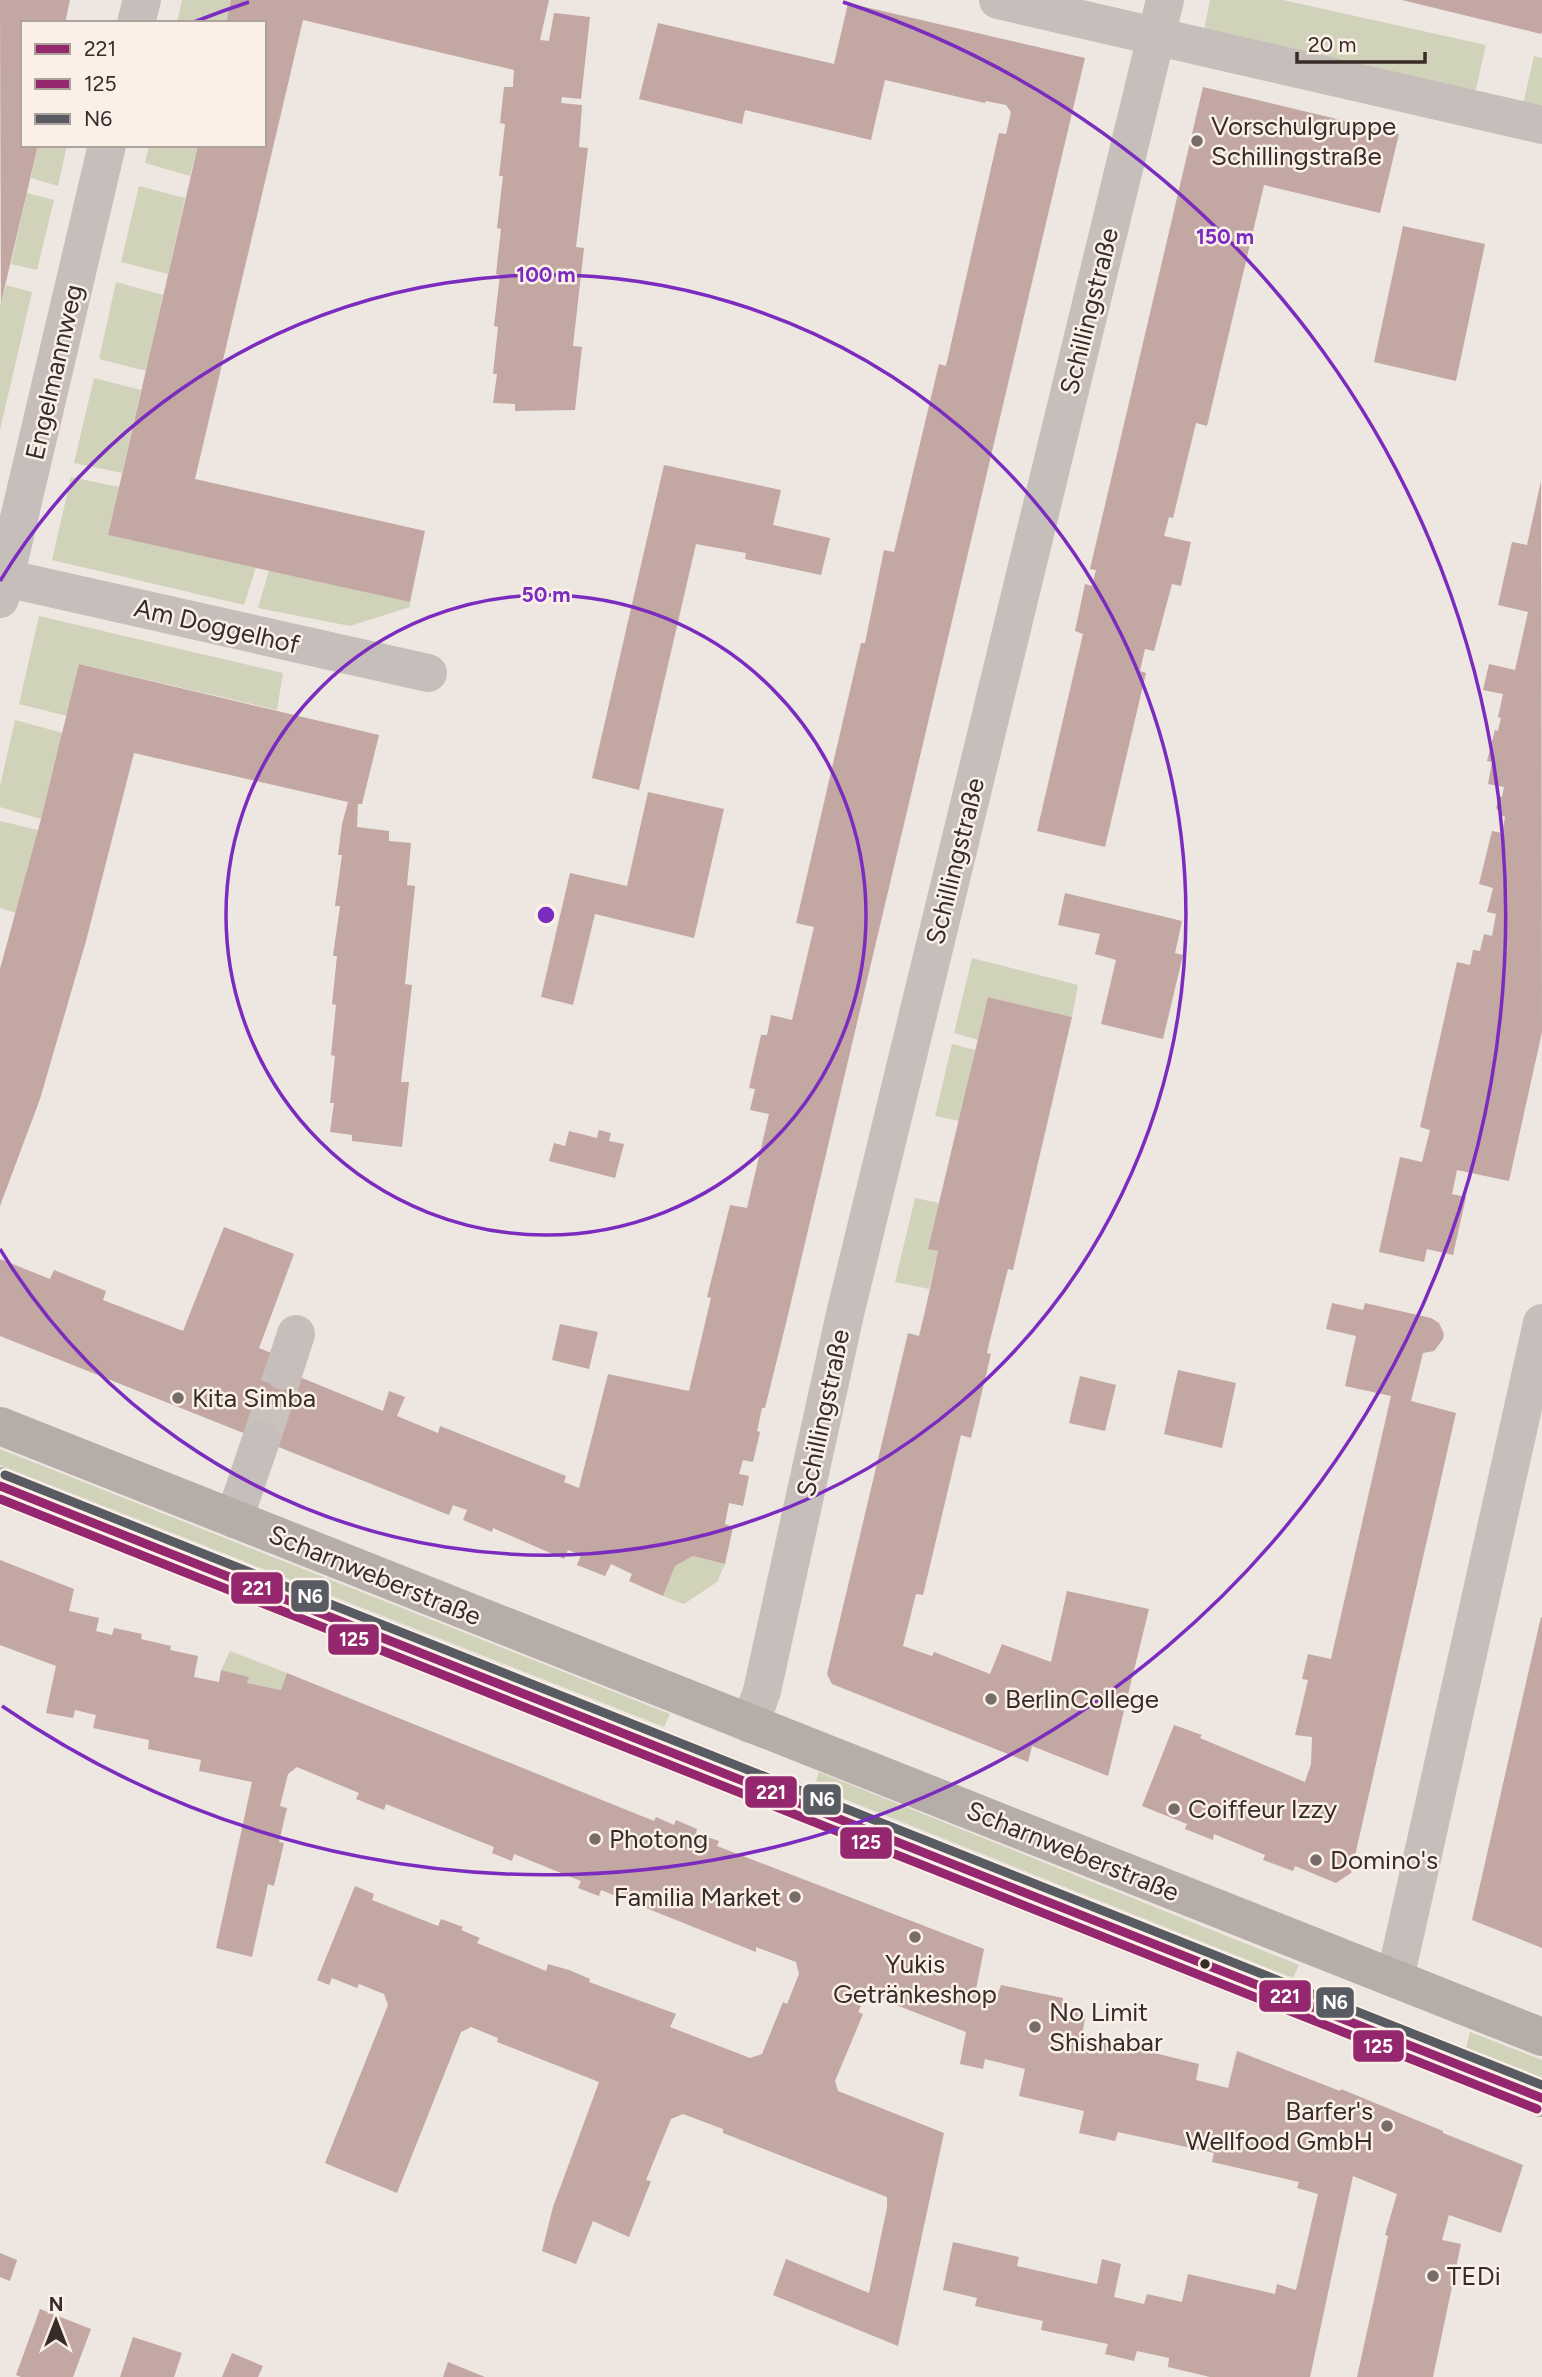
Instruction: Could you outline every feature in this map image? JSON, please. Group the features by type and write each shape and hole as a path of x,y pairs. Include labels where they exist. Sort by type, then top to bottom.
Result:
{"main road":[{"name":"Scharnweberstraße","path":"0,1426 1542,2037"},
{"path":"0,1486 1542,2098"},
{"path":"731,1776 750,1724"},
{"path":"1379,2034 1395,1979"}],"street":[{"path":"137,21 142,0"},
{"path":"998,0 1542,125"},
{"name":"Schillingstraße","path":"750,1724 762,1691 845,1314 1165,0"},
{"name":"Engelmannweg","path":"3,589 107,147"},
{"name":"Am Doggelhof","path":"3,589 428,673"},
{"path":"1395,1979 1542,1323"},
{"path":"284,1371 296,1334"},
{"path":"234,1519 261,1440"}],"green space":[{"path":"182,0 231,0 226,21 177,21"},
{"path":"1210,0 1283,0 1486,45 1475,93 1204,30"},
{"path":"1534,56 1542,58 1542,108 1523,104"},
{"path":"38,147 67,147 58,186 31,178"},
{"path":"149,147 197,147 190,176 145,163"},
{"path":"139,186 185,198 168,274 121,262"},
{"path":"27,193 54,200 37,270 11,264"},
{"path":"116,282 163,295 146,371 99,359"},
{"path":"6,285 32,292 0,430 0,306"},
{"path":"94,378 141,390 122,473 74,463"},
{"path":"71,477 119,487 108,535 256,567 244,605 52,560"},
{"path":"269,570 410,602 410,607 350,626 258,608"},
{"path":"39,616 283,673 277,710 80,664 67,716 19,704"},
{"path":"15,720 63,733 41,819 0,807 0,786"},
{"path":"0,821 38,830 16,913 0,908"},
{"path":"972,958 1078,985 1072,1017 988,997 978,1040 954,1033"},
{"path":"952,1044 975,1050 959,1121 935,1116"},
{"path":"915,1198 939,1203 928,1248 938,1251 929,1289 895,1282"},
{"path":"0,1449 670,1714 664,1727 0,1465"},
{"path":"693,1556 725,1564 717,1582 684,1604 663,1596 675,1566"},
{"path":"230,1651 287,1673 281,1690 247,1683 248,1677 221,1670"},
{"path":"819,1772 1299,1965 1293,1978 814,1787"},
{"path":"1470,2032 1542,2060 1542,2078 1466,2048"}],"building":[{"path":"0,0 70,0 65,21 21,21 21,147 38,147 1,303"},
{"path":"231,0 549,0 540,40 549,41 554,13 590,17 581,99 562,97 561,103 582,105 579,147 588,148 576,247 584,248 573,346 582,347 575,410 515,411 515,404 493,403 498,327 494,326 500,275 496,274 501,229 497,228 503,176 499,176 505,124 500,123 504,87 513,87 514,70 303,20 195,479 425,531 410,602 108,535 198,147 266,147 266,21 226,21"},
{"path":"1402,0 1542,0 1542,31 1541,34"},
{"path":"848,3 1085,58 788,1315 765,1408 762,1408 753,1462 743,1460 739,1474 749,1476 743,1506 729,1503 725,1524 733,1527 725,1564 693,1556 675,1566 663,1596 629,1581 632,1574 611,1564 605,1576 577,1565 581,1555 568,1550 564,1559 493,1528 492,1532 463,1520 467,1510 453,1505 449,1515 0,1336 0,1259 50,1279 54,1270 106,1291 103,1300 183,1331 224,1227 294,1254 259,1348 274,1354 270,1365 383,1411 389,1391 405,1397 397,1416 438,1433 440,1426 566,1476 564,1482 579,1488 608,1374 689,1391 711,1298 707,1297 730,1205 747,1208 769,1114 750,1110 755,1089 749,1088 761,1035 767,1035 771,1015 792,1020 814,927 796,923 861,643 865,643 884,550 894,552 939,364 946,366 999,133 1006,134 1011,112 1006,105 985,103 885,80 871,140 745,110 742,124 639,99 658,23 834,64"},
{"path":"1203,87 1399,134 1380,213 1264,185 1207,426 1196,423 1173,518 1169,517 1164,536 1191,542 1181,586 1172,584 1154,651 1145,649 1140,671 1146,673 1105,847 1037,831 1083,634 1075,631 1085,584 1092,586 1096,570 1090,569"},
{"path":"1403,226 1485,244 1456,381 1374,362"},
{"path":"664,465 781,490 773,525 830,538 821,575 745,559 746,553 696,544 639,790 592,778"},
{"path":"1541,481 1542,1032 1509,1181 1457,1170 1452,1194 1466,1197 1453,1255 1427,1249 1424,1262 1379,1252 1400,1157 1422,1162 1430,1130 1420,1127 1457,962 1470,965 1473,950 1480,951 1484,934 1492,936 1496,914 1487,912 1493,888 1479,884 1492,831 1502,833 1505,817 1496,808 1504,787 1488,784 1492,762 1487,761 1495,730 1498,731 1503,694 1483,690 1489,664 1515,670 1528,612 1498,605 1512,542 1527,545"},
{"path":"79,664 379,735 362,804 358,804 357,827 389,831 389,841 411,843 407,885 415,886 405,984 412,985 401,1082 409,1082 402,1147 352,1141 352,1135 330,1132 335,1056 331,1055 336,1005 332,1004 337,956 333,956 340,906 335,906 342,855 338,855 348,802 134,753 86,941 40,1099 0,1206 0,969"},
{"path":"648,792 724,809 694,938 595,914 573,1005 541,997 570,873 627,886"},
{"path":"1065,893 1182,921 1175,953 1183,955 1163,1039 1101,1024 1116,960 1095,954 1100,934 1058,925"},
{"path":"988,997 1072,1017 1013,1270 1008,1269 989,1344 987,1353 991,1354 971,1438 961,1435 923,1595 916,1594 903,1646 932,1656 934,1652 990,1674 1002,1644 1051,1662 1067,1591 1149,1609 1108,1776 1032,1746 1028,1762 832,1684 827,1674 908,1333 919,1336 926,1307 938,1251 928,1249"},
{"path":"599,1130 611,1133 609,1141 624,1144 615,1178 549,1161 554,1143 565,1146 569,1131 597,1138"},
{"path":"1332,1303 1363,1310 1365,1303 1431,1318 1439,1323 1444,1334 1443,1339 1434,1351 1423,1353 1411,1401 1456,1413 1351,1873 1336,1883 1295,1866 1293,1871 1263,1860 1265,1855 1214,1834 1213,1840 1185,1829 1187,1824 1142,1806 1174,1725 1305,1782 1311,1764 1312,1737 1295,1735 1308,1680 1302,1679 1308,1654 1331,1659 1391,1396 1345,1386 1356,1336 1326,1329"},
{"path":"560,1324 598,1332 589,1369 552,1360"},
{"path":"1178,1370 1236,1383 1222,1448 1164,1434"},
{"path":"1080,1376 1116,1385 1105,1431 1069,1423"},
{"path":"0,1560 74,1589 69,1611 99,1618 96,1631 112,1635 114,1628 142,1634 141,1639 171,1646 170,1650 198,1656 194,1677 219,1682 221,1670 249,1677 247,1683 281,1690 287,1673 654,1821 656,1817 674,1825 676,1820 697,1829 696,1833 719,1841 717,1846 984,1949 976,1989 998,1994 1001,1985 1063,1998 1062,2008 1086,2014 1082,2035 1199,2064 1196,2080 1228,2088 1237,2051 1340,2091 1341,2089 1523,2165 1501,2233 1449,2215 1442,2240 1461,2244 1433,2377 1357,2377 1388,2236 1385,2235 1397,2194 1353,2176 1310,2377 1210,2377 1168,2367 1169,2358 1137,2351 1134,2361 1105,2354 1108,2344 1041,2330 1043,2321 975,2306 977,2298 943,2290 953,2242 1019,2257 1017,2266 1097,2284 1102,2259 1121,2264 1114,2297 1144,2304 1147,2294 1182,2302 1188,2274 1275,2294 1277,2284 1296,2290 1318,2194 1297,2188 1299,2182 1212,2162 1214,2153 1118,2132 1115,2141 1079,2133 1084,2111 1019,2096 1025,2069 985,2059 983,2069 960,2064 966,2032 896,2005 897,2002 875,1993 867,1994 858,2012 863,2014 835,2081 838,2091 944,2133 898,2346 773,2295 786,2259 869,2293 887,2197 723,2133 723,2129 683,2114 671,2119 646,2180 651,2181 629,2237 593,2221 576,2264 542,2251 553,2207 599,2082 497,2042 498,2038 471,2027 461,2032 397,2193 325,2163 388,2005 384,1994 359,1984 357,1988 332,1978 329,1985 317,1980 355,1886 374,1894 372,1900 438,1926 441,1919 463,1927 461,1930 480,1938 477,1943 546,1971 548,1964 569,1970 590,1979 589,1982 676,2014 670,2027 750,2058 762,2054 783,2002 787,2004 799,1974 796,1962 756,1947 756,1952 601,1890 599,1896 578,1888 581,1881 514,1854 512,1861 492,1853 494,1847 386,1804 384,1810 356,1799 359,1793 297,1767 288,1774 280,1806 287,1808 279,1842 284,1843 274,1886 268,1884 252,1957 216,1948 252,1782 199,1771 201,1760 148,1749 149,1740 93,1728 96,1715 75,1710 73,1718 46,1713 56,1666 0,1645"},
{"path":"1542,1618 1542,1948 1472,1920"},
{"path":"0,2253 17,2260 10,2281 0,2277"},
{"path":"40,2309 91,2329 73,2377 16,2375"},
{"path":"133,2337 182,2353 174,2377 120,2377"},
{"path":"232,2353 263,2366 258,2377 222,2377"},
{"path":"448,2362 485,2377 443,2377"}],"tunnel":[{"path":"261,1440 284,1371"}],"transit line":[{"name":"N6","path":"5,1475 1542,2085"},
{"name":"221","path":"0,1486 1542,2098"},
{"name":"125","path":"0,1499 1537,2109"}],"place":[{"name":"Vorschulgruppe Schillingstraße","path":"1197,141"},
{"name":"Kita Simba","path":"178,1398"},
{"name":"BerlinCollege","path":"991,1699"},
{"name":"Coiffeur Izzy","path":"1174,1809"},
{"name":"Photong","path":"595,1839"},
{"name":"Domino's","path":"1316,1860"},
{"name":"Familia Market","path":"795,1897"},
{"name":"Yukis Getränkeshop","path":"915,1937"},
{"name":"No Limit Shishabar","path":"1035,2027"},
{"name":"Barfer's Wellfood GmbH","path":"1387,2126"},
{"name":"TEDi","path":"1433,2276"}]}
